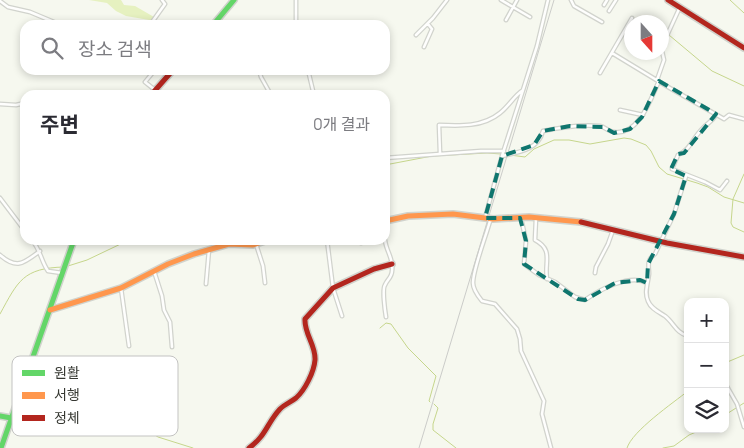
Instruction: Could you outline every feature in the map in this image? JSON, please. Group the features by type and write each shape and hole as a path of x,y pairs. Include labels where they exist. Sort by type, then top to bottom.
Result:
{"street":[{"path":"154,20 165,4 162,0"},
{"path":"217,20 234,0"},
{"path":"296,0 296,20"},
{"path":"416,35 447,0"},
{"path":"501,0 530,16"},
{"path":"506,20 518,0"},
{"path":"484,218 524,89 548,0"},
{"path":"571,0 574,6 602,22"},
{"path":"604,5 607,0"},
{"path":"609,11 616,0"},
{"path":"668,0 744,48"},
{"path":"0,1 8,7 30,12 48,20"},
{"path":"502,156 522,151 534,145 540,139 543,131 570,126 603,127 616,132 630,129 643,114 658,80 664,60 662,51 664,42 680,7"},
{"path":"424,47 432,29 427,24"},
{"path":"600,72 624,32"},
{"path":"612,53 724,119 729,115 744,119"},
{"path":"150,75 145,82 156,90 169,75"},
{"path":"261,75 268,90"},
{"path":"309,75 313,90"},
{"path":"440,153 439,125 470,126 489,120 502,112 524,89"},
{"path":"0,104 20,104"},
{"path":"620,110 643,114"},
{"path":"716,114 712,122 702,129 684,153 676,157 672,170 705,182 720,190 727,181"},
{"path":"390,158 440,153 504,151"},
{"path":"684,334 678,332 666,317 650,305 647,300 647,283 649,274 648,263 655,254 674,214 686,176"},
{"path":"0,198 20,224"},
{"path":"390,220 408,216 452,214 492,220 520,218 573,220 661,242 744,257"},
{"path":"520,218 526,244 524,262 546,279 555,282 565,291 583,300 616,283 640,280 647,283"},
{"path":"536,218 535,240 542,244 546,250 546,279"},
{"path":"492,220 490,221 479,259 473,283 474,287 482,301 495,304 517,329 521,351 544,401 542,414 550,448"},
{"path":"595,273 613,230"},
{"path":"36,245 49,272 63,272"},
{"path":"33,356 72,245"},
{"path":"49,310 121,288 171,263 225,245"},
{"path":"256,245 263,266 265,283"},
{"path":"328,245 333,288 342,316"},
{"path":"386,245 392,264 391,275 384,287 386,317"},
{"path":"206,284 209,250"},
{"path":"0,255 8,261 19,264 40,251"},
{"path":"249,448 264,436 281,408 304,390 316,361 305,331 304,321 333,288 374,268 392,264"},
{"path":"154,271 162,296 164,310 170,322 172,347"},
{"path":"121,288 129,346"},
{"path":"728,388 737,404 744,427"},
{"path":"1,448 12,415"},
{"path":"0,416 11,418"}],"highlighted area":[{"path":"659,81 716,114 684,153 678,154 671,169 686,176 674,214 648,264 647,283 640,280 615,283 585,300 578,299 524,264 526,241 520,218 485,218 502,156 534,145 543,131 570,126 603,127 614,133 630,129 642,117"}],"green space":[{"path":"89,0 121,0 124,5 135,6 154,17 155,20 126,16 116,11 107,3"}],"waterway":[{"path":"730,0 744,13"},
{"path":"669,35 712,71 744,86"},
{"path":"510,155 525,157 534,149 554,140 569,140 590,144 624,138 631,139 646,145 659,167 667,174 708,187 724,197 744,203"},
{"path":"390,164 432,156 501,154"},
{"path":"744,174 733,199 731,223 733,227 744,232"},
{"path":"68,266 87,260 118,245"},
{"path":"0,314 23,278 39,270 64,267"},
{"path":"380,328 386,323 391,324 408,348 436,376 430,402"},
{"path":"729,361 744,355"},
{"path":"627,448 630,441 645,426 684,394"},
{"path":"729,412 744,403"},
{"path":"434,404 438,408 433,430 456,448"},
{"path":"663,448 674,446 694,433"},
{"path":"156,436 193,448"}],"railway":[{"path":"419,448 554,0"}],"traffic: fast":[{"path":"217,20 234,0"},
{"path":"33,356 72,245"},
{"path":"0,416 11,418"},
{"path":"1,448 12,417"}],"traffic: slow":[{"path":"390,220 408,216 453,214 493,219 529,217 581,222"},
{"path":"50,310 121,288 168,264 226,245"}],"traffic: jam":[{"path":"668,0 744,48"},
{"path":"155,90 169,75"},
{"path":"581,222 667,243 744,257"},
{"path":"249,448 263,434 280,409 299,395 311,375 315,355 306,330 305,319 333,288 374,269 392,264"}]}
